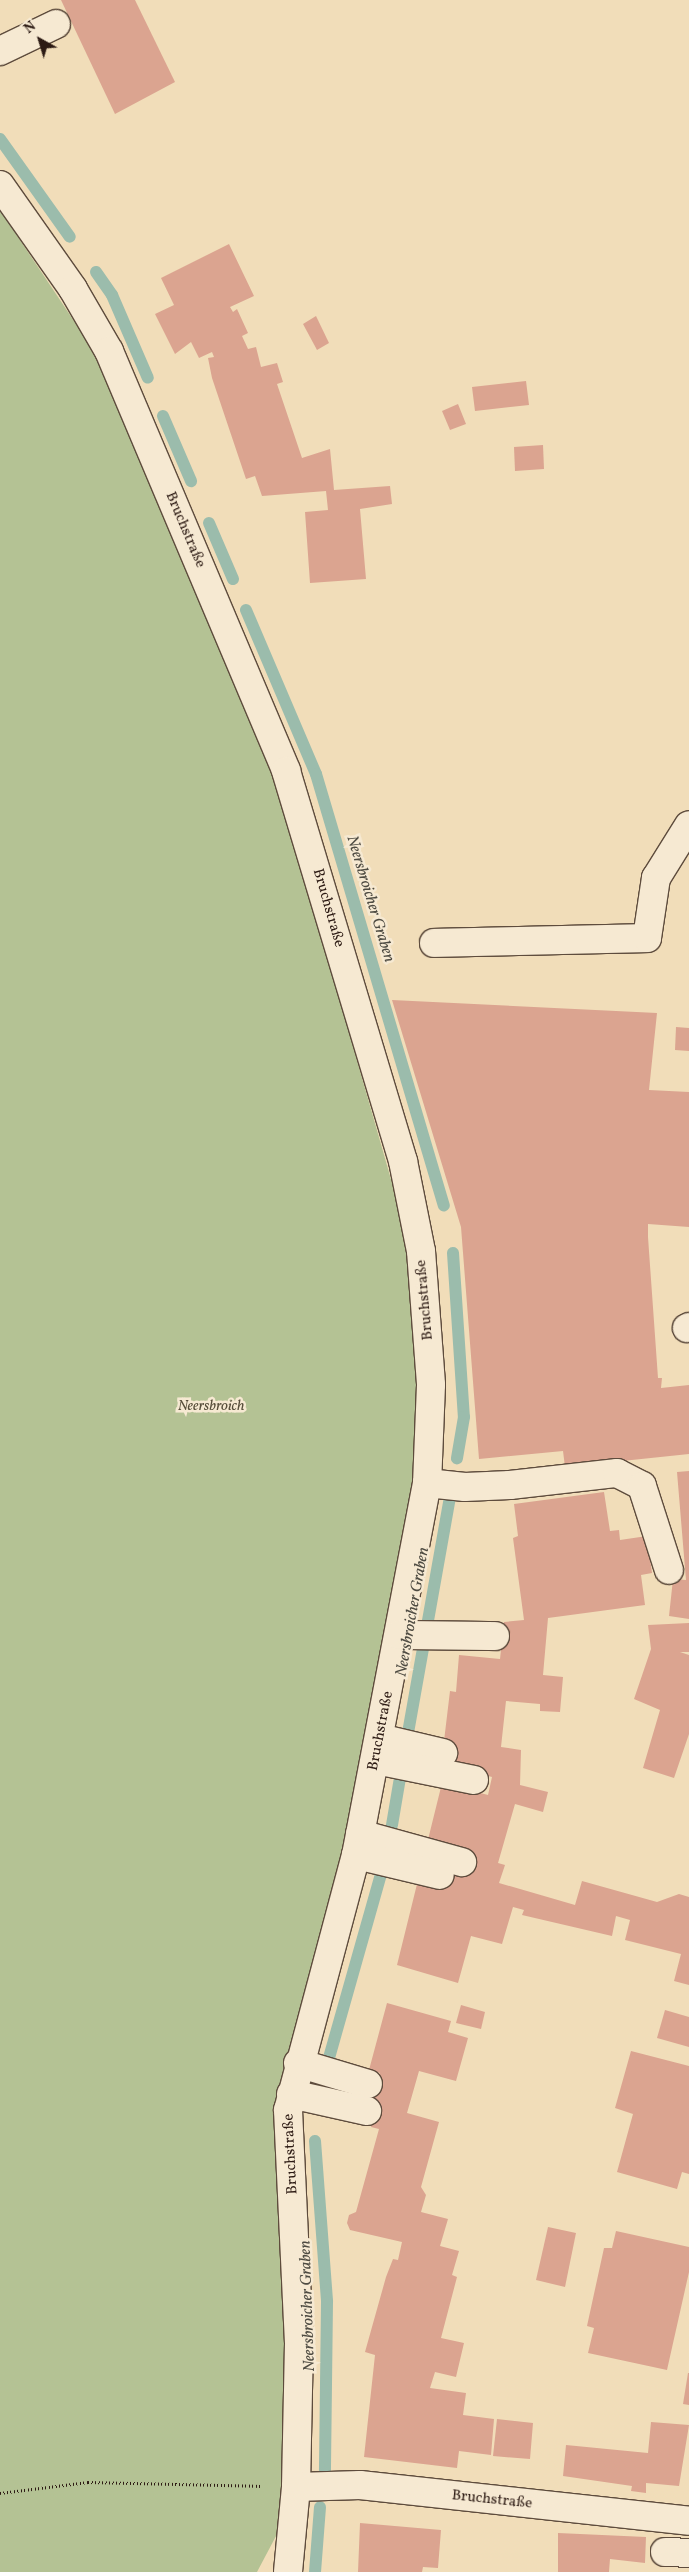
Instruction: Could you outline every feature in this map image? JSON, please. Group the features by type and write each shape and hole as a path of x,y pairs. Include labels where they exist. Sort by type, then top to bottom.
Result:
{"street":[{"path":"0,51 56,24"},
{"name":"Bruchstraße","path":"0,185 73,289 109,351 294,793 403,1161 413,1206 430,1339 445,1485 418,1635 403,1753 317,2068 308,2097 288,2125 299,2309 296,2487 288,2572"},
{"path":"434,943 646,938 656,878 689,825"},
{"path":"445,1485 617,1473 642,1486 669,1570"},
{"path":"418,1635 495,1636"},
{"path":"403,1753 474,1780"},
{"path":"377,1849 451,1869"},
{"path":"317,2068 368,2084"},
{"path":"308,2097 367,2111"},
{"name":"Bruchstraße","path":"296,2487 360,2485 689,2521"}],"path":[{"path":"0,2493 108,2482 296,2487"}],"green space":[{"name":"Neersbroich","path":"0,210 102,363 279,787 408,1239 424,1416 364,1770 278,2096 289,2315 284,2521 257,2572 0,2572"}],"building":[{"path":"61,0 135,0 175,82 115,114"},
{"path":"229,244 254,296 230,307 233,312 237,309 248,333 242,336 248,349 256,347 261,367 277,363 283,382 277,384 302,458 330,449 334,490 390,486 392,504 360,509 366,579 310,583 305,512 328,510 326,491 262,496 255,476 246,479 212,378 208,358 214,357 212,352 199,358 191,342 175,354 155,314 174,305 161,278"},
{"path":"316,316 329,343 317,350 303,324"},
{"path":"526,381 529,405 475,411 472,387"},
{"path":"458,404 466,424 450,430 442,411"},
{"path":"543,445 544,469 515,471 514,447"},
{"path":"392,1000 657,1013 649,1090 689,1092 689,1227 648,1224 648,1237 658,1378 662,1378 661,1388 689,1385 689,1454 565,1467 563,1451 479,1459 461,1227"},
{"path":"676,1027 689,1028 689,1051 675,1050"},
{"path":"689,1471 689,1619 669,1616 673,1579 686,1580 677,1472"},
{"path":"604,1492 610,1531 619,1530 620,1540 647,1536 652,1573 641,1575 645,1605 548,1618 543,1675 563,1677 560,1712 540,1711 540,1704 506,1701 501,1747 521,1750 520,1785 548,1792 543,1812 515,1804 498,1863 505,1865 499,1883 575,1905 582,1881 657,1902 679,1894 689,1897 689,1985 674,1981 681,1954 625,1940 630,1920 616,1916 612,1936 522,1915 524,1910 513,1907 502,1944 471,1936 458,1983 397,1965 442,1783 488,1795 492,1777 451,1766 453,1742 444,1741 450,1691 456,1692 459,1655 500,1659 504,1622 524,1620 513,1538 518,1536 514,1504"},
{"path":"689,1623 689,1652 680,1652 689,1655 689,1734 674,1778 643,1768 660,1710 634,1699 651,1649 648,1625"},
{"path":"387,2003 451,2021 448,2032 468,2038 456,2081 419,2071 407,2113 439,2122 421,2187 426,2195 421,2212 448,2219 440,2246 459,2251 452,2275 457,2277 441,2338 464,2343 456,2377 435,2372 430,2388 466,2393 463,2415 494,2419 491,2455 459,2451 457,2468 364,2457 375,2355 365,2352 386,2277 393,2259 398,2260 402,2242 350,2230 347,2223 349,2215 356,2212 379,2129 371,2127 377,2105 371,2103 380,2073 369,2070"},
{"path":"461,2005 485,2012 481,2029 456,2023"},
{"path":"665,2010 689,2017 689,2047 657,2038"},
{"path":"631,2051 689,2066 689,2174 682,2172 677,2189 617,2172 633,2114 615,2108"},
{"path":"548,2227 576,2233 565,2287 536,2280"},
{"path":"616,2231 689,2247 689,2272 667,2370 588,2353 594,2328 587,2326 604,2248 612,2248"},
{"path":"689,2373 689,2405 683,2404"},
{"path":"497,2419 533,2423 530,2459 493,2456"},
{"path":"651,2422 689,2425 679,2486 646,2483 646,2493 631,2491 632,2486 563,2476 566,2445 648,2453"},
{"path":"360,2523 441,2530 438,2568 423,2567 422,2572 358,2572"},
{"path":"558,2533 646,2537 645,2563 610,2559 609,2572 558,2572"}],"waterway":[{"name":"Neersbroicher Graben","path":"0,139 70,237"},
{"name":"Neersbroicher Graben","path":"96,272 112,295 148,378"},
{"name":"Neersbroicher Graben","path":"163,416 191,481"},
{"name":"Neersbroicher Graben","path":"209,523 233,579"},
{"name":"Neersbroicher Graben","path":"246,610 316,774 444,1205"},
{"name":"Neersbroicher Graben","path":"453,1253 464,1417 457,1458"},
{"name":"Neersbroicher Graben","path":"406,1744 452,1486"},
{"name":"Neersbroicher Graben","path":"392,1825 401,1772"},
{"name":"Neersbroicher Graben","path":"325,2072 382,1871"},
{"name":"Neersbroicher Graben","path":"315,2141 327,2302 325,2471"},
{"name":"Neersbroicher Graben","path":"315,2572 320,2507"}]}
